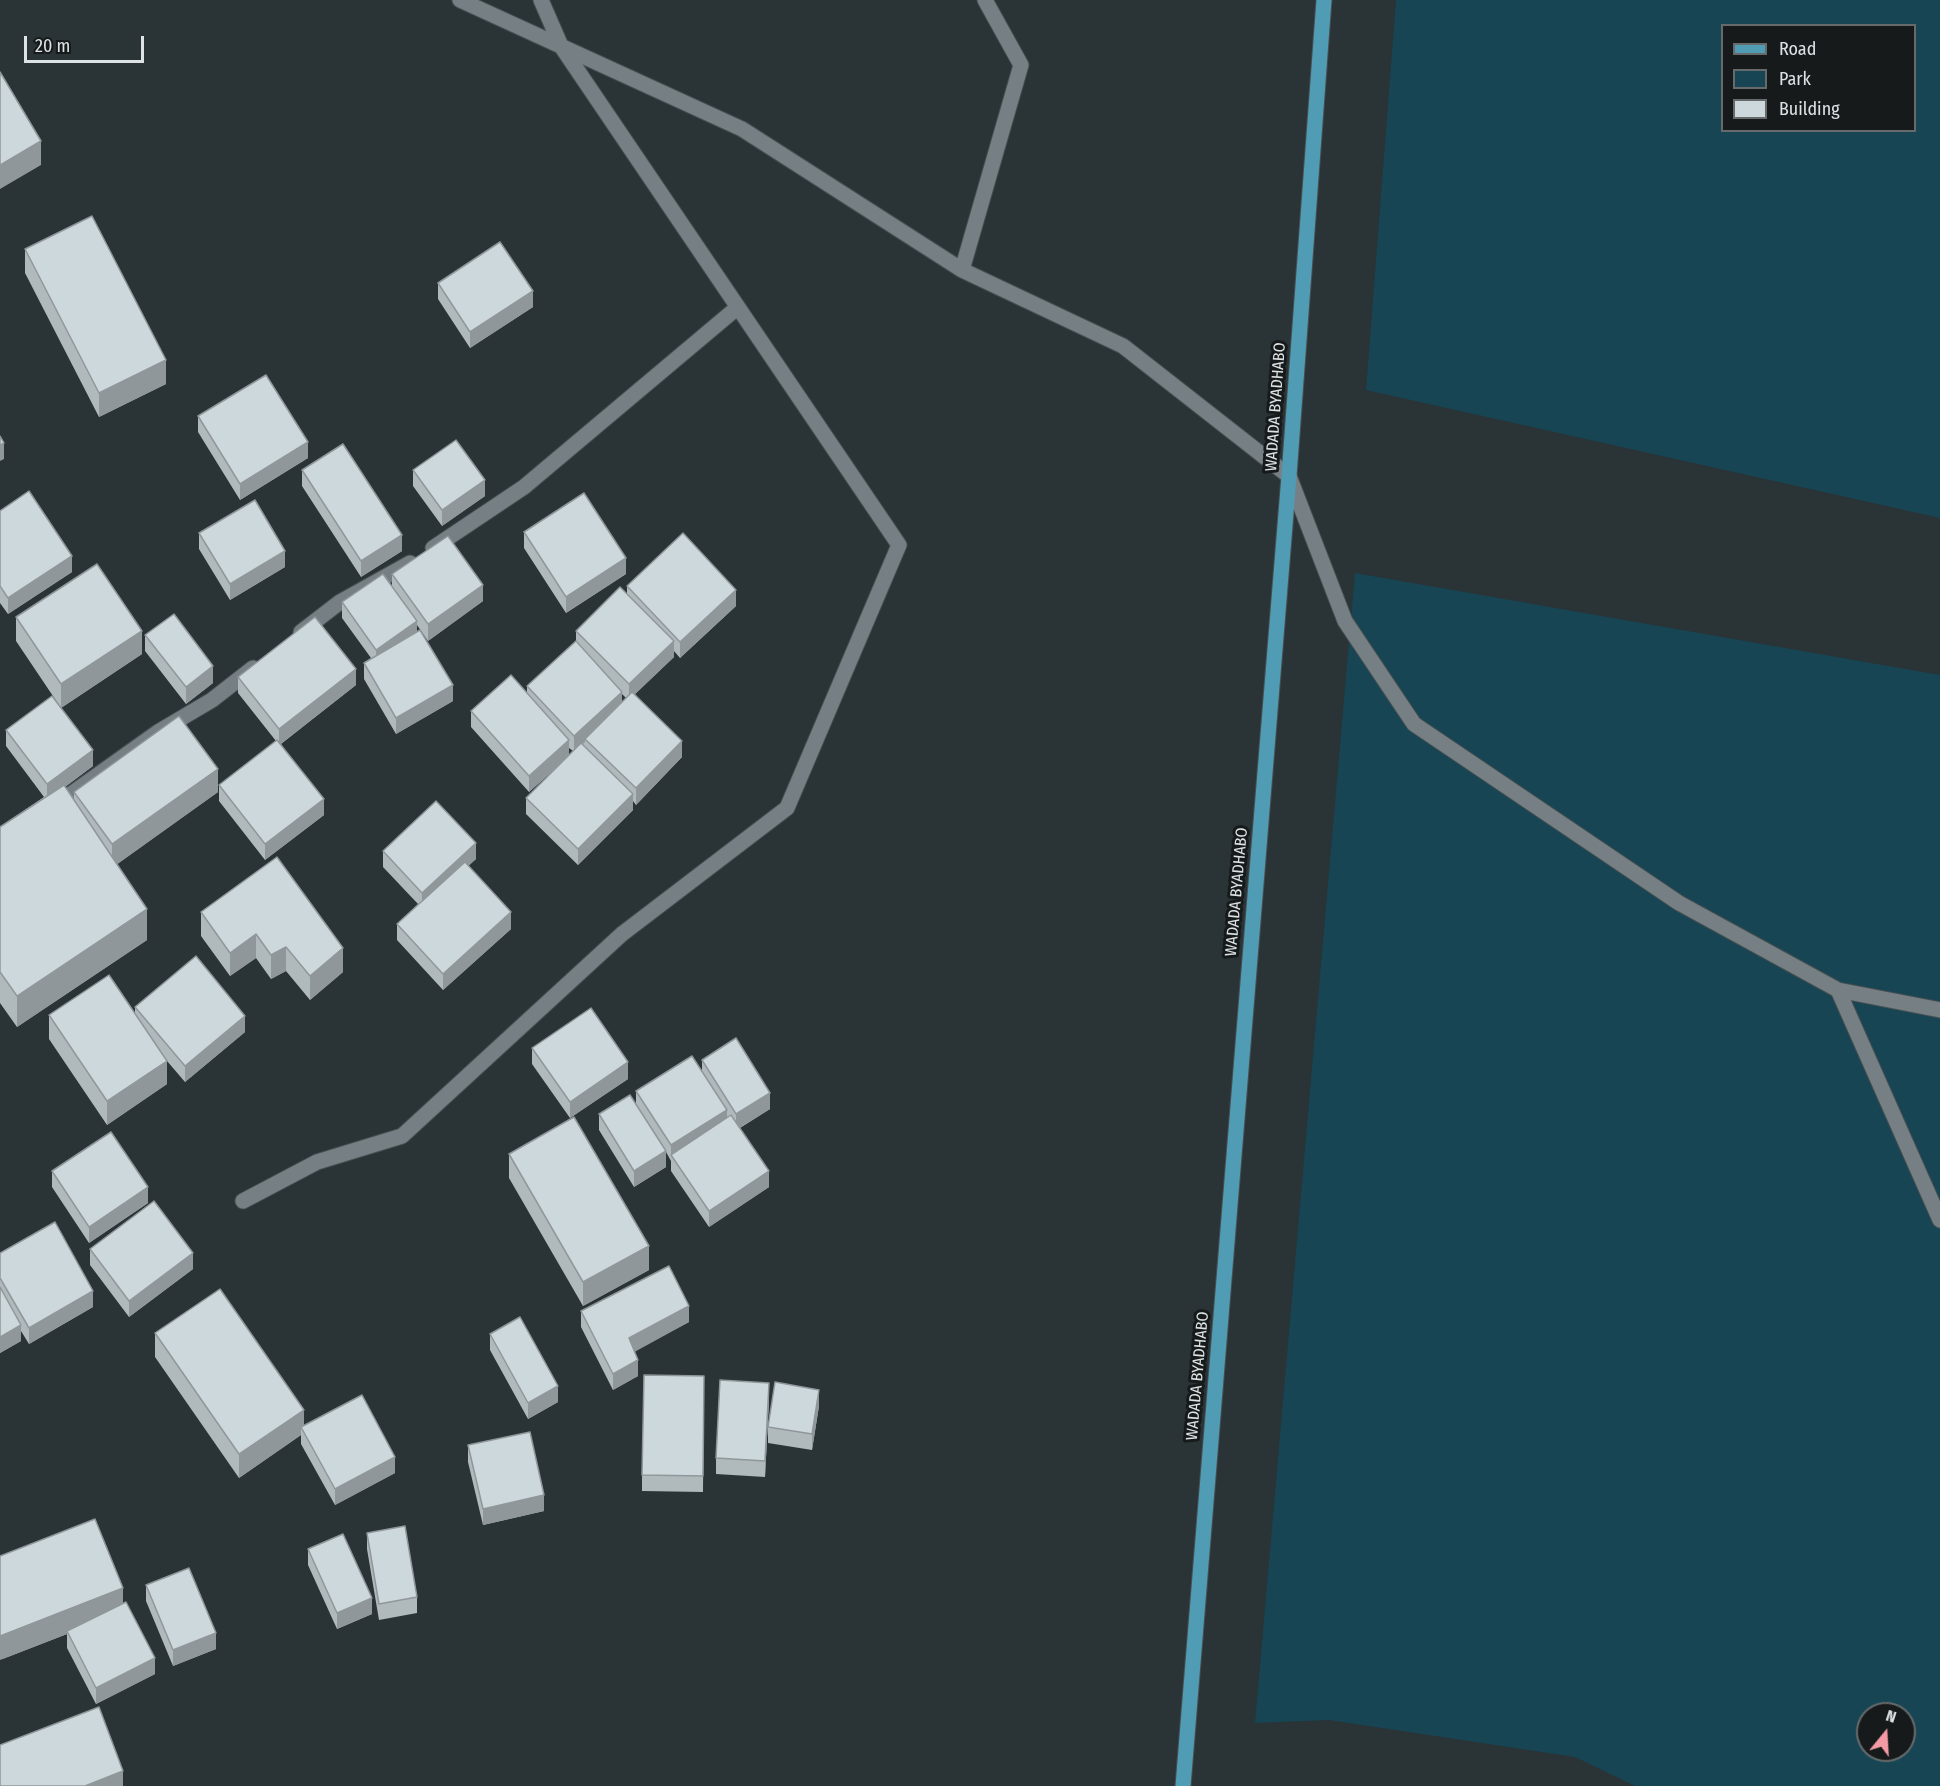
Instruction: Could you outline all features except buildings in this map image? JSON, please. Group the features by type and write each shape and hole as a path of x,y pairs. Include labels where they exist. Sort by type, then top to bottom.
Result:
{"main road":[{"name":"WADADA BYADHABO","path":"1183,1786 1324,0"}],"street":[{"path":"460,0 742,129 962,270 1123,346 1288,476 1346,621 1414,724 1679,903 1838,990 1940,1010"},
{"path":"243,1201 317,1162 402,1136 622,934 787,808 899,545 561,46 541,0"},
{"path":"962,270 1021,64 984,0"},
{"path":"285,644 340,602 405,567 524,487 738,307"},
{"path":"37,818 158,732 212,700 267,658"},
{"path":"1838,990 1940,1220"}],"green space":[{"path":"1396,0 1940,0 1940,518 1366,390"},
{"path":"1355,573 1940,675 1940,1786 1635,1786 1575,1757 1329,1720 1255,1723"}]}
